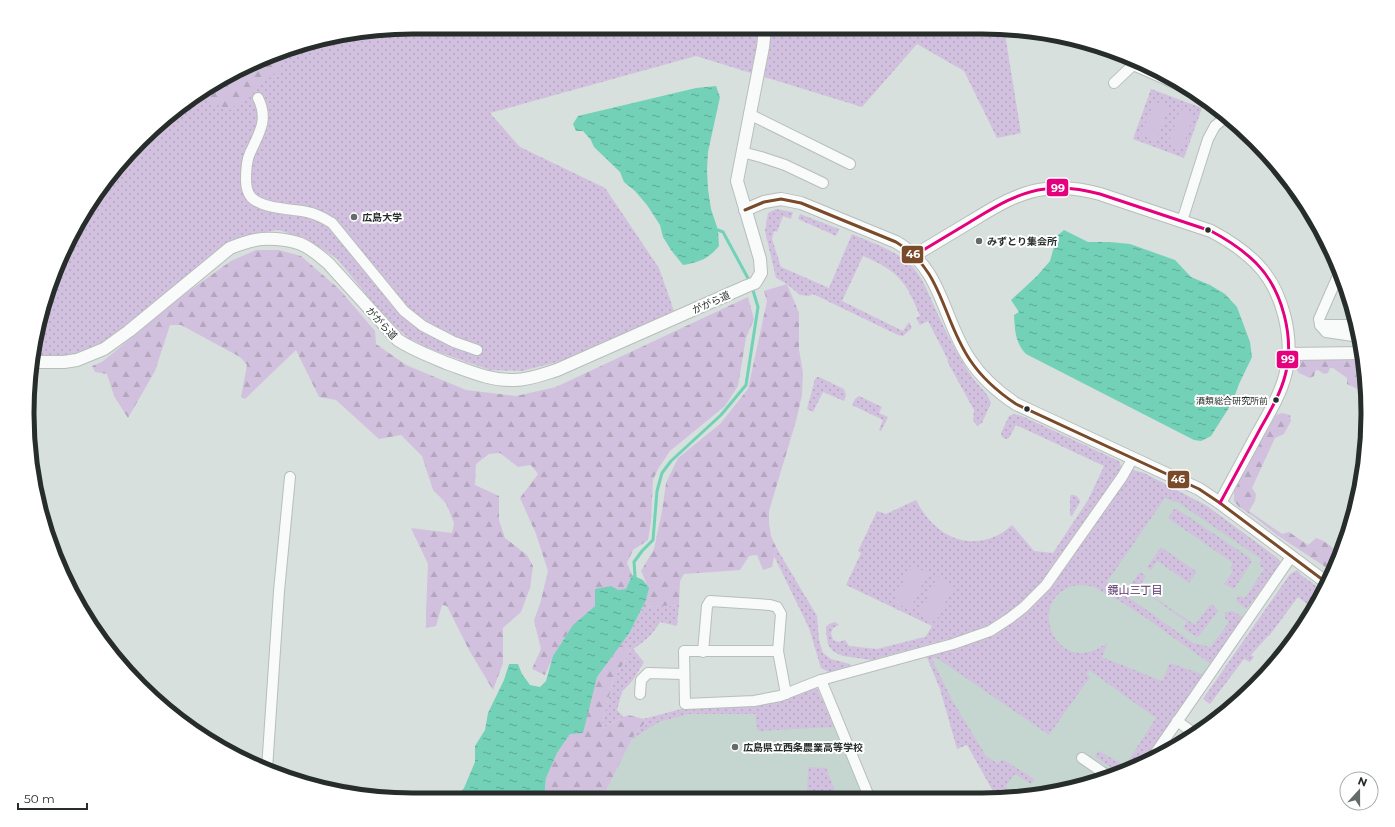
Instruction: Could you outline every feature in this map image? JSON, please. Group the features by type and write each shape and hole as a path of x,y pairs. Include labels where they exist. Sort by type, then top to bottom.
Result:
{"street":[{"path":"764,34 737,181 745,210 764,202 781,199 801,203 896,242 915,255 928,272 969,359 996,389 1016,404 1199,489 1323,580"},
{"path":"1114,83 1133,66"},
{"path":"258,98 262,107 263,119 261,129 248,159 246,170 248,193 253,199 271,206 308,212 321,216 332,223 404,311 422,326 454,342 477,350"},
{"path":"749,114 850,164"},
{"path":"1182,222 1208,138 1215,126 1222,120"},
{"path":"742,152 761,156 785,165 823,183"},
{"path":"915,255 999,205 1023,194 1044,189 1070,188 1084,190 1212,232 1227,239 1257,264 1274,288 1285,315 1289,354 1285,376 1275,402 1220,503"},
{"name":"ががら道","path":"37,362 64,362 77,360 104,349 129,331 230,248 262,239 290,241 304,246 317,254 328,263 398,340 408,346 467,371 489,378 516,381 557,370 754,281 760,259 745,210"},
{"path":"1336,279 1319,319 1320,325 1326,332 1353,336"},
{"path":"1320,325 1350,325"},
{"path":"1289,354 1356,353"},
{"path":"778,651 684,651 685,704 754,702 786,694 821,680 953,644 990,631 1010,618 1036,597 1046,585 1122,478 1133,458"},
{"path":"267,764 279,591 290,477"},
{"path":"1161,747 1177,721 1291,557"},
{"path":"703,652 707,606 710,601 770,605 777,607 781,614 778,651 786,694"},
{"path":"640,694 641,680 648,673 684,674"},
{"path":"821,680 868,793"},
{"path":"1177,721 1190,730"},
{"path":"1082,758 1103,773"}],"shaded area":[{"path":"1132,470 1144,473 1207,506 1280,561 1279,565 1247,609 1242,619 1204,675 1148,754 1103,773 1056,786 1031,790 994,792 932,659 991,635 1030,608 1069,560"},
{"name":"広島県立西条農業高等学校","path":"817,688 863,793 605,793 635,733 685,708 753,704"}],"green space":[{"name":"広島大学","path":"414,34 1005,35 1021,133 997,138 964,71 917,44 862,107 696,56 490,113 520,147 605,188 659,268 674,311 569,359 522,371 490,370 435,351 408,338 385,317 337,259 307,239 278,230 249,235 221,251 107,352 37,363 47,315 63,268 73,246 98,203 112,182 128,163 163,128 182,112 224,85 246,73 292,54 339,41 364,37"},
{"path":"283,57 279,70 230,110 201,99 246,73"},
{"path":"1151,89 1202,108 1184,158 1133,139"},
{"path":"1154,101 1169,107 1156,141 1141,135"},
{"path":"1180,109 1194,115 1182,149 1168,144"},
{"path":"776,209 793,212 791,219 783,216 777,232 774,231 772,239 781,267 829,288 852,234 889,250 903,258 914,268 924,284 962,362 985,392 991,403 982,423 977,426 973,420 974,410 947,361 948,360 928,321 920,325 916,318 920,316 910,294 893,272 875,261 863,256 842,301 903,331 909,322 912,328 903,336 898,335 813,294 809,296 800,295 787,284 776,278 765,231 768,213"},
{"path":"800,214 839,229 836,236 798,219"},
{"path":"256,250 279,250 301,256 339,289 375,331 376,344 406,365 466,390 516,396 556,387 748,297 754,319 746,338 738,386 725,406 670,451 658,469 653,480 651,521 648,540 633,550 627,563 632,575 626,589 609,596 575,624 562,642 545,675 532,669 541,649 534,620 540,604 548,571 536,534 520,498 538,474 531,465 518,467 500,453 489,454 476,464 475,485 499,496 499,520 505,538 527,555 533,566 530,588 521,612 503,628 503,663 493,690 469,650 447,606 442,605 436,626 426,628 428,564 411,528 452,533 454,523 446,503 433,490 422,456 401,435 379,439 336,400 319,397 296,350 245,399 241,397 247,365 240,357 181,325 170,325 155,371 128,418 114,396 107,374 95,372 92,366 102,362 182,296 231,261"},
{"path":"787,284 799,313 799,349 803,373 802,395 796,421 769,511 771,536 776,547 772,567 763,570 757,555 749,556 740,570 684,574 680,581 679,605 643,607 647,597 647,589 641,571 654,549 666,483 678,458 720,424 748,389 767,301 764,291"},
{"path":"1357,359 1360,390 1347,384 1347,378 1333,368 1330,368 1328,373 1324,374 1318,370 1315,371 1314,376 1310,378 1299,373 1296,369 1298,360"},
{"path":"817,377 844,389 846,395 844,401 823,392 813,412 807,409 815,379"},
{"path":"859,396 882,407 879,413 888,417 881,431 879,430 883,420 852,405 855,399"},
{"path":"1282,413 1290,415 1291,421 1284,434 1275,438 1252,488 1256,494 1255,501 1249,511 1282,534 1289,532 1308,545 1316,538 1330,545 1335,550 1328,568 1277,535 1239,507 1234,501 1234,488 1276,415"},
{"path":"1014,414 1022,416 1119,461 1122,469 1033,593 1011,612 991,624 963,635 871,660 843,656 834,652 828,645 826,627 835,622 839,625 833,628 831,633 833,640 839,642 845,640 849,646 877,649 928,636 926,636 932,626 846,585 861,553 858,551 877,511 886,514 916,500 931,521 940,530 950,536 962,540 974,541 987,539 1002,533 1012,525 1034,551 1053,553 1088,500 1104,466 1016,425 1009,438 1006,439 1002,437 1001,433 1009,416"},
{"path":"1132,470 1144,473 1207,506 1276,557 1280,561 1279,565 1247,609 1236,600 1240,596 1245,598 1264,569 1259,565 1261,559 1179,503 1165,498 1107,582 1193,643 1210,648 1229,622 1225,618 1225,612 1233,611 1241,616 1242,619 1211,664 1146,618 1095,587 1080,585 1073,586 1058,594 1051,606 1049,620 1053,634 1062,646 1074,652 1090,652 1108,642 1102,657 1162,681 1170,663 1204,675 1148,754 1126,764 1156,718 1089,670 1086,674 1090,677 1049,735 937,658 932,659 952,700 986,756 998,764 1002,759 1034,780 1031,784 1015,774 1005,787 1011,792 994,792 967,745 957,749 940,689 926,655 991,635 1009,625 1030,608 1050,587 1129,472"},
{"path":"1071,495 1077,497 1080,502 1072,516 1070,515"},
{"path":"1174,509 1177,509 1250,558 1251,563 1234,589 1224,584 1233,571 1230,568 1233,563 1168,518"},
{"path":"776,547 817,616 819,640 823,653 831,659 850,664 850,666 829,672 821,668 809,628 774,556"},
{"path":"1161,547 1197,572 1189,583 1157,561 1151,570 1147,567"},
{"path":"911,565 928,573 910,610 893,602"},
{"path":"1297,570 1318,588 1310,603 1309,605 1298,597 1269,636 1251,655 1254,657 1250,662 1244,659 1210,704 1203,699 1290,574"},
{"path":"1140,572 1146,576 1139,587 1195,625 1212,604 1218,611 1197,637 1183,628 1187,622 1132,583"},
{"path":"937,577 954,585 936,622 919,614"},
{"path":"679,605 677,626 660,622 641,644 633,649 644,662 633,680 622,692 617,710 624,717 603,728 602,723 613,681 631,650 620,645 630,632 643,607"},
{"path":"620,645 631,650 613,681 602,723 603,728 628,715 648,720 635,733 605,793 545,793 546,778 557,753 590,700 597,677"},
{"path":"817,688 834,727 757,731 755,714 689,714 659,722 632,739 635,733 647,721 643,719 685,708 782,698"},
{"path":"1098,751 1124,765 1114,769 1095,756"},
{"path":"808,767 826,768 836,793 807,792"},
{"path":"329,784 356,786 367,790 339,786"}],"water":[{"path":"716,86 720,97 708,152 707,170 711,209 718,230 719,246 703,259 694,263 683,265 663,237 660,225 647,205 635,191 624,182 620,172 594,147 591,140 583,131 576,131 573,124 578,116 696,88"},
{"path":"1064,230 1088,242 1130,244 1175,260 1191,277 1210,285 1225,294 1237,307 1250,342 1252,357 1232,403 1211,436 1201,441 1194,440 1026,354 1022,350 1016,336 1014,315 1019,312 1011,300 1037,276 1050,261 1057,236"},
{"path":"632,575 643,580 649,588 646,600 630,632 597,677 583,733 570,734 557,753 546,778 545,793 460,793 464,788 475,762 475,746 485,730 488,713 504,680 509,664 518,664 522,674 530,685 540,687 546,681 553,656 573,625 595,606 595,589 611,586 618,590 626,589"}],"waterway":[{"path":"718,230 723,232 750,282"},
{"path":"634,579 634,562 653,540 657,491 662,473 671,461 721,415 746,385 758,307 752,287"}],"transit line":[{"name":"99","path":"915,255 1006,201 1025,193 1052,188 1080,189 1100,194 1211,231 1246,254 1265,274 1280,301 1287,331 1288,362 1283,383 1277,397 1220,503"},
{"name":"46","path":"745,210 764,202 781,199 801,203 896,242 912,253 933,280 953,328 970,360 985,379 1003,395 1016,404 1199,489 1323,580"}],"place":[{"name":"広島大学","path":"354,217"},
{"name":"みずとり集会所","path":"979,241"},
{"name":"酒類総合研究所前","path":"1276,400"},
{"name":"広島県立西条農業高等学校","path":"735,747"}],"district":[{"name":"鏡山三丁目","path":"1135,590"}]}
